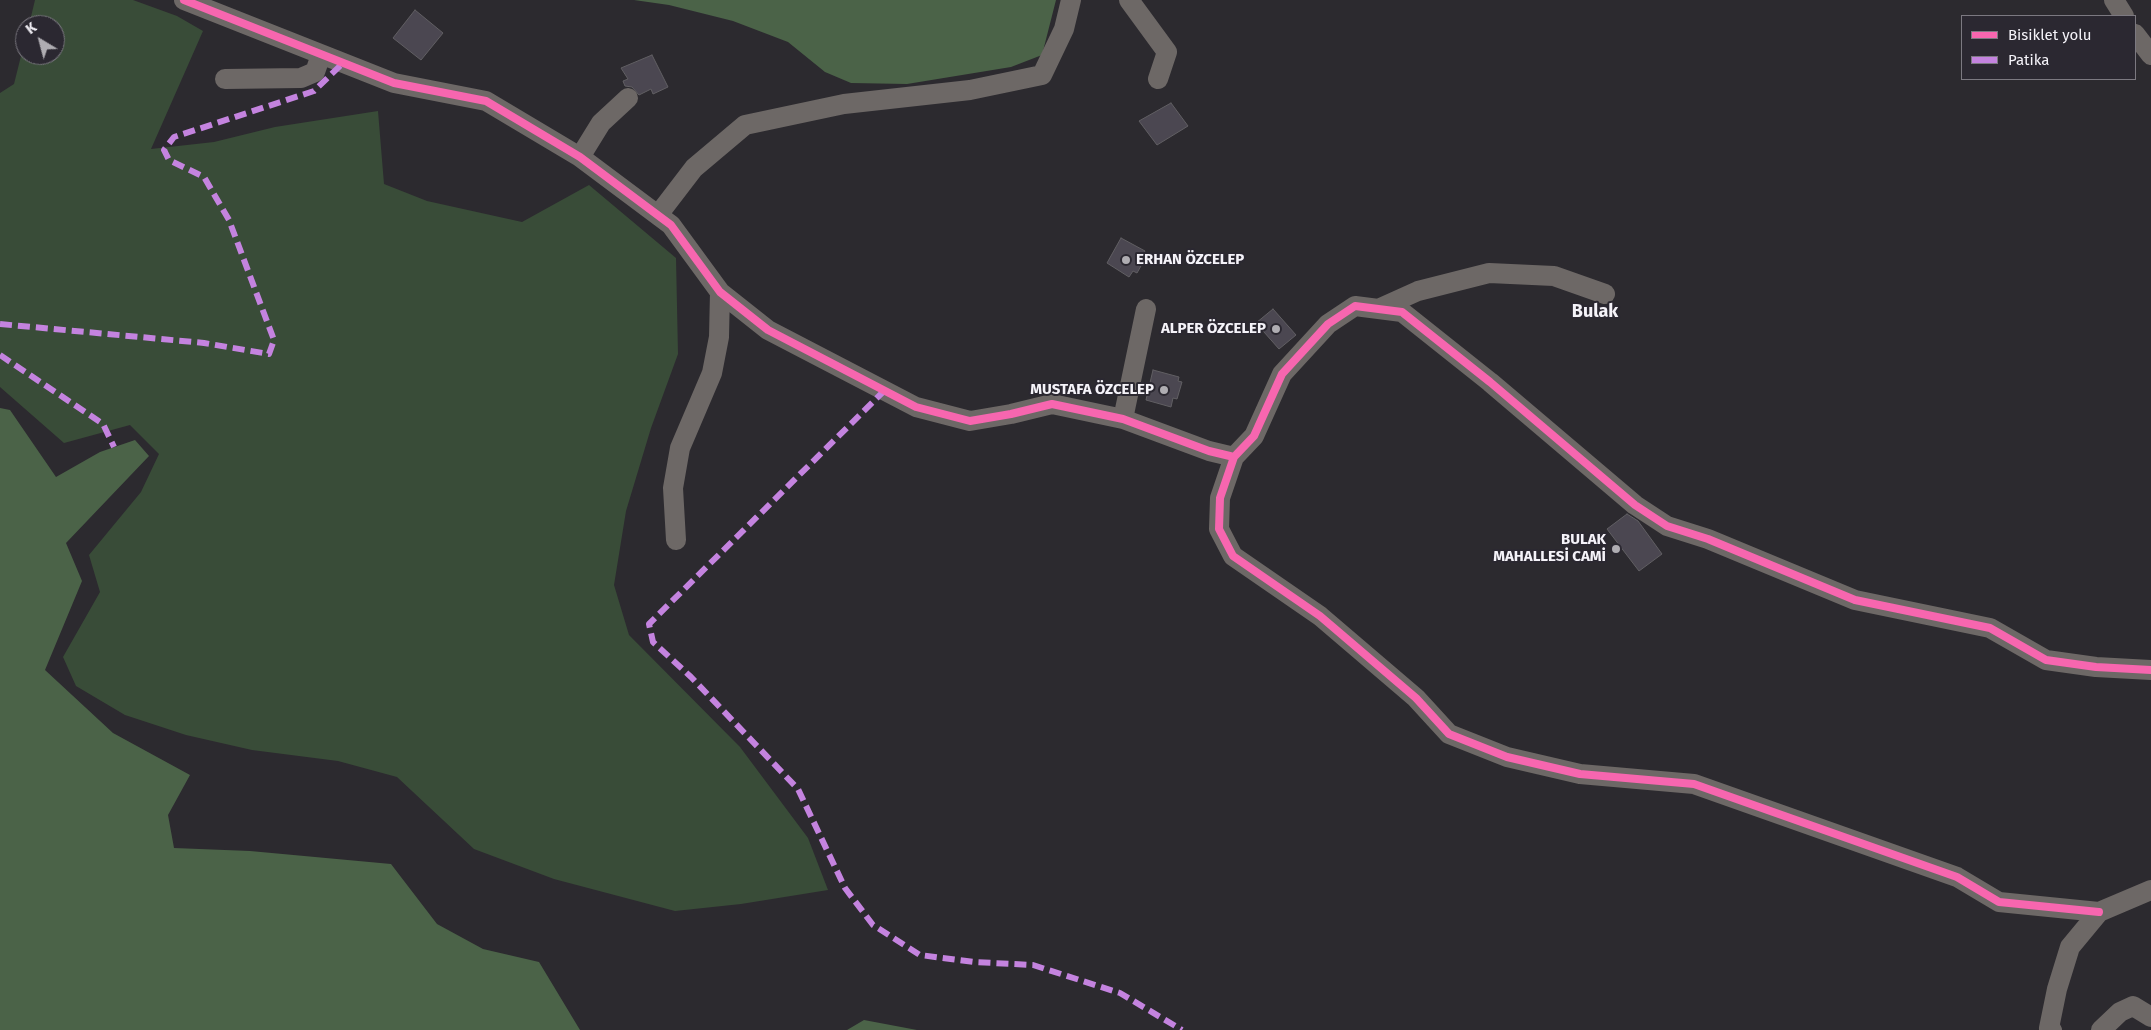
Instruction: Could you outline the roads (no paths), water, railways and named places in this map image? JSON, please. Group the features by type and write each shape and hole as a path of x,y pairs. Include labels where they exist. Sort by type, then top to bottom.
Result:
{"street":[{"path":"184,0 394,84 486,101 580,157 671,225 720,292 768,330 916,407 970,421 1052,404 1123,420 1209,451 1234,457"},
{"path":"658,215 694,168 745,125 844,104 970,90 1042,75 1064,28 1071,0"},
{"path":"1129,0 1167,52 1158,79"},
{"path":"2114,0 2123,15"},
{"path":"2136,35 2151,55"},
{"path":"225,79 301,78 315,72 322,55"},
{"path":"580,157 601,124 628,98"},
{"path":"1378,309 1418,291 1489,273 1554,276 1605,294"},
{"path":"676,540 673,488 680,448 712,374 719,337 720,292"},
{"path":"2099,912 1999,902 1956,877 1694,784 1580,774 1507,757 1449,734 1416,698 1320,616 1233,556 1219,529 1220,498 1234,457 1254,436 1282,374 1328,324 1355,306 1402,312 1520,406 1635,505 1667,526 1708,539 1855,600 1990,628 2046,660 2096,667 2151,670"},
{"path":"1123,420 1146,308"},
{"path":"2052,1030 2049,1028 2070,947 2099,912 2151,890"},
{"path":"2101,1030 2120,1012 2132,1006 2151,1017"}],"place":[{"name":"ERHAN ÖZCELEP","path":"1126,260"},
{"name":"ALPER ÖZCELEP","path":"1276,329"},
{"name":"MUSTAFA ÖZCELEP","path":"1164,390"},
{"name":"BULAK MAHALLESİ CAMİ","path":"1616,549"}],"district":[{"name":"Bulak","path":"1595,312"}]}
